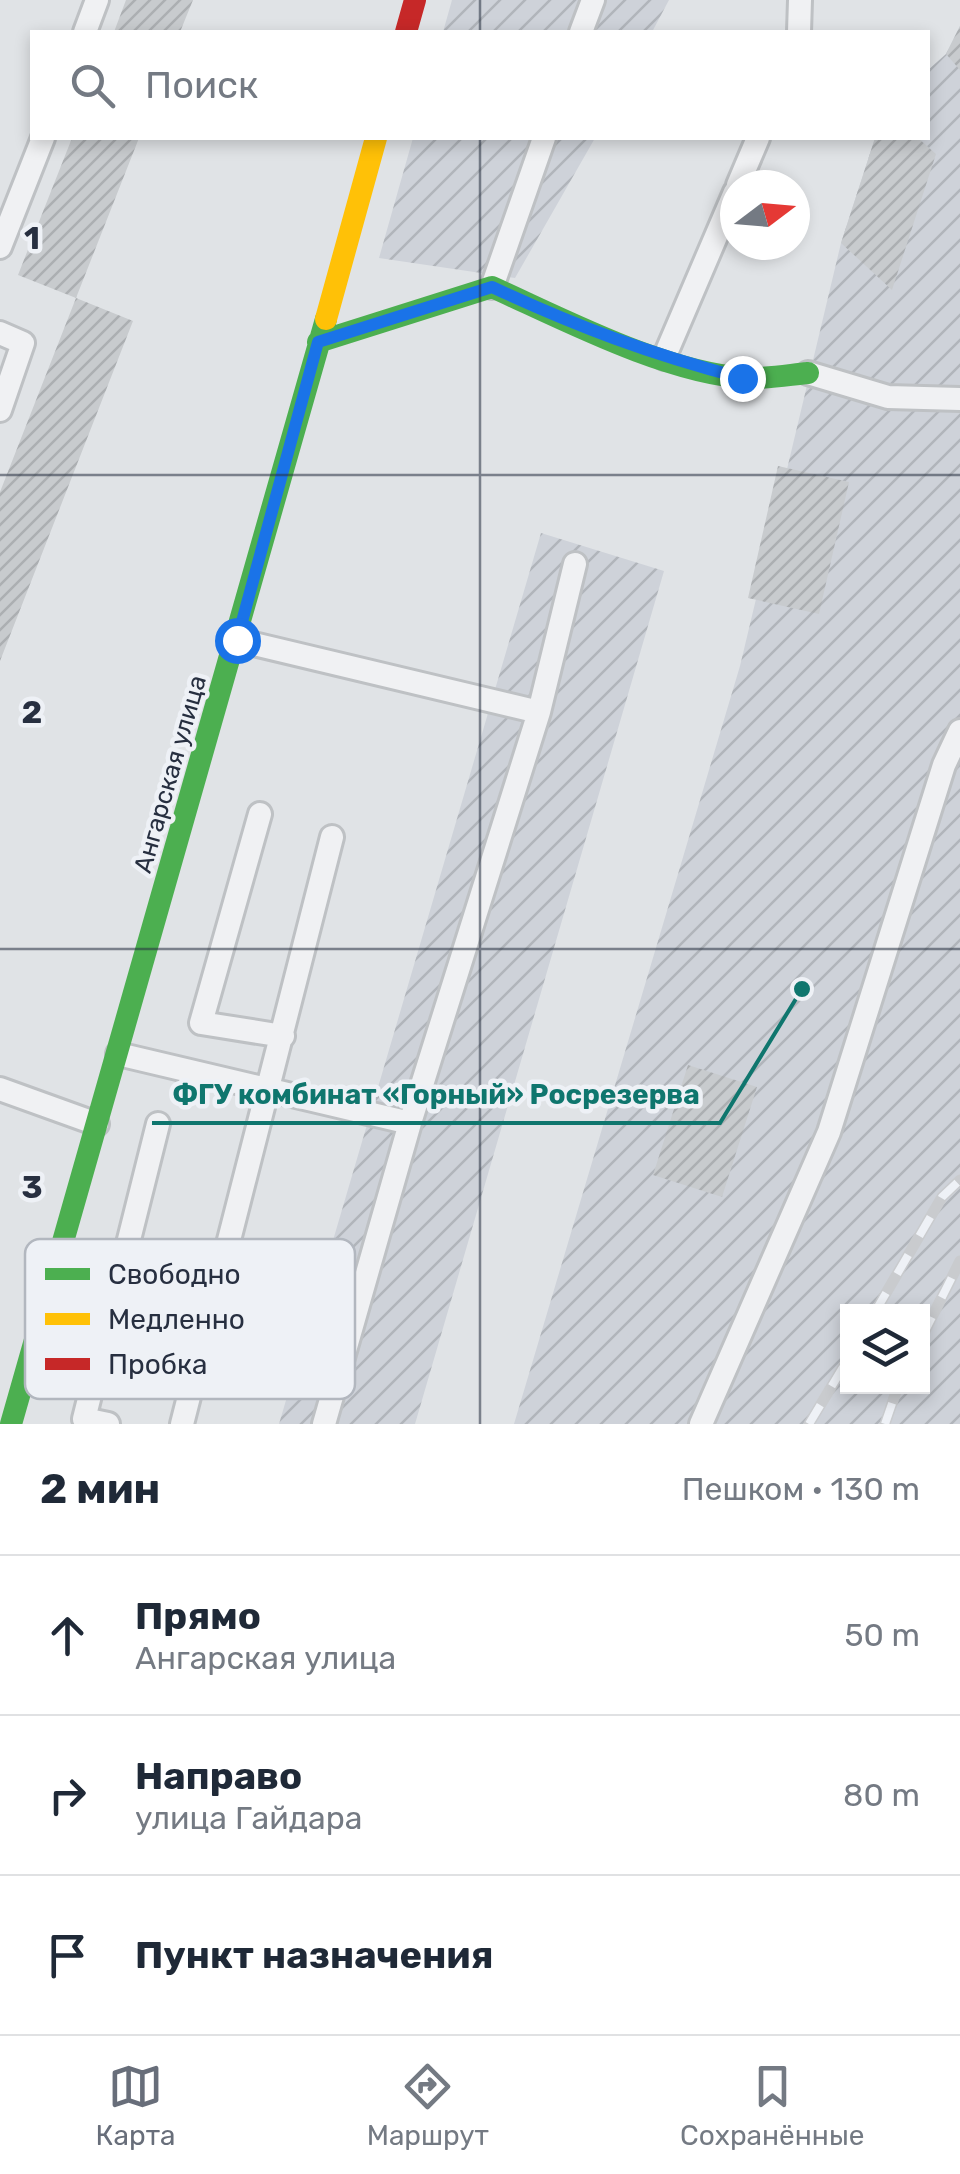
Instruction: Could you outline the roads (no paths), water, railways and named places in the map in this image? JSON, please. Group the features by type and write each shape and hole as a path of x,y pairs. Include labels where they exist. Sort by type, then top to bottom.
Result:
{"street":[{"path":"407,30 416,0"},
{"name":"Ангарская улица","path":"65,1239 375,140"},
{"path":"318,342 492,287 586,330 664,358 742,378 808,373"},
{"name":"Ангарская улица","path":"11,1424 25,1376"}],"lane":[{"path":"85,30 97,0"},
{"path":"582,30 592,0"},
{"path":"798,30 800,0"},
{"path":"0,246 42,140"},
{"path":"492,287 543,140"},
{"path":"744,170 757,140"},
{"path":"664,358 720,227"},
{"path":"0,333 23,342 0,410"},
{"path":"808,373 888,397 960,399"},
{"path":"355,1315 410,1122 540,712 575,564"},
{"path":"237,640 540,712"},
{"path":"701,1424 829,1132 944,764 960,731"},
{"path":"260,814 201,1024 283,1036"},
{"path":"230,1239 332,836"},
{"path":"118,1054 410,1122"},
{"path":"0,1089 98,1124"},
{"path":"129,1239 158,1124"},
{"path":"89,1399 84,1418 108,1424"},
{"path":"182,1424 189,1399"},
{"path":"324,1424 331,1399"}],"railway":[{"path":"880,1304 942,1197 960,1180"},
{"path":"930,1321 960,1261"},
{"path":"809,1424 840,1372"},
{"path":"885,1424 895,1394"}],"place":[{"name":"ФГУ комбинат «Горный» Росрезерва","path":"802,989"}]}
